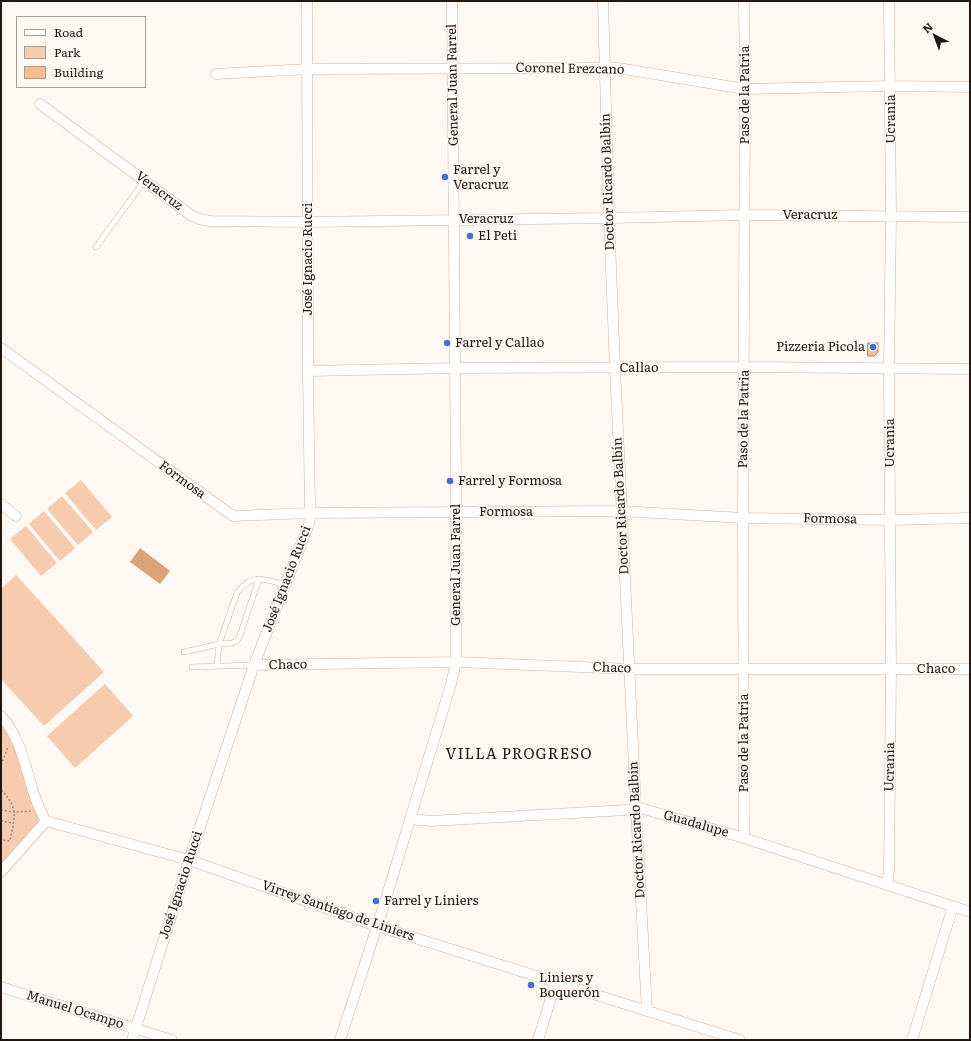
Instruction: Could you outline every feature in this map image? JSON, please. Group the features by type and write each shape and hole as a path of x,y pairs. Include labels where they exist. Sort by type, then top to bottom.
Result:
{"street":[{"name":"José Ignacio Rucci","path":"132,1040 189,860 254,665 307,528 310,513 307,222 307,1"},
{"name":"General Juan Farrel","path":"340,1040 410,819 451,684 456,662 452,1"},
{"name":"Doctor Ricardo Balbín","path":"604,1 609,218 621,511 647,1011"},
{"name":"Paso de la Patria","path":"744,1 744,838"},
{"name":"Ucrania","path":"887,885 889,871 891,669 889,369 891,216 889,1"},
{"name":"Coronel Erezcano","path":"216,74 308,69 618,68 745,89 890,86 970,87"},
{"name":"Veracruz","path":"40,104 192,216 210,221 307,222 744,215 970,217"},
{"name":"Formosa","path":"1,348 230,515 239,517 310,513 621,511 743,518 891,520 970,518"},
{"name":"Callao","path":"308,371 454,368 970,368"},
{"path":"1,504 16,516"},
{"name":"Chaco","path":"254,665 456,662 630,669 970,669"},
{"path":"1,872 46,821 35,800 20,746 12,730 2,718"},
{"name":"Guadalupe","path":"410,819 431,821 636,809 651,811 744,838 970,912"},
{"name":"Virrey Santiago de Liniers","path":"46,821 189,860 377,926 647,1011 716,1036 740,1040"},
{"path":"912,1040 953,906"},
{"path":"538,1040 556,982"},
{"name":"Manuel Ocampo","path":"1,987 172,1040"}],"lane":[{"path":"96,247 145,180"},
{"path":"184,652 237,641 259,579"},
{"path":"217,666 219,644 237,594 242,586 246,583 259,579 286,584"},
{"path":"192,667 254,665"}],"path":[{"path":"1,765 6,755 12,730"},
{"path":"1,790 10,801 15,812 10,841 1,840"},
{"path":"1,810 15,812 40,810"},
{"path":"1,821 13,823"}],"green space":[{"path":"81,480 112,517 96,530 65,493"},
{"path":"62,496 93,532 78,545 47,509"},
{"path":"44,511 75,548 60,561 29,524"},
{"path":"26,526 57,563 41,576 10,539"},
{"path":"16,575 104,672 44,726 1,679 1,589"},
{"path":"105,684 133,716 75,768 47,736"},
{"path":"3,718 46,821 1,872 1,720"}],"shaded area":[{"path":"140,548 170,571 160,584 130,562"}],"building":[{"name":"Pizzeria Picola","path":"868,343 878,343 878,352 874,356 868,356"}],"place":[{"name":"Farrel y Veracruz","path":"445,177"},
{"name":"El Peti","path":"470,236"},
{"name":"Farrel y Callao","path":"447,343"},
{"name":"Pizzeria Picola","path":"873,347"},
{"name":"Farrel y Formosa","path":"450,481"},
{"name":"Farrel y Liniers","path":"376,901"},
{"name":"Liniers y Boquerón","path":"531,985"}],"district":[{"name":"VILLA PROGRESO","path":"519,755"}]}
